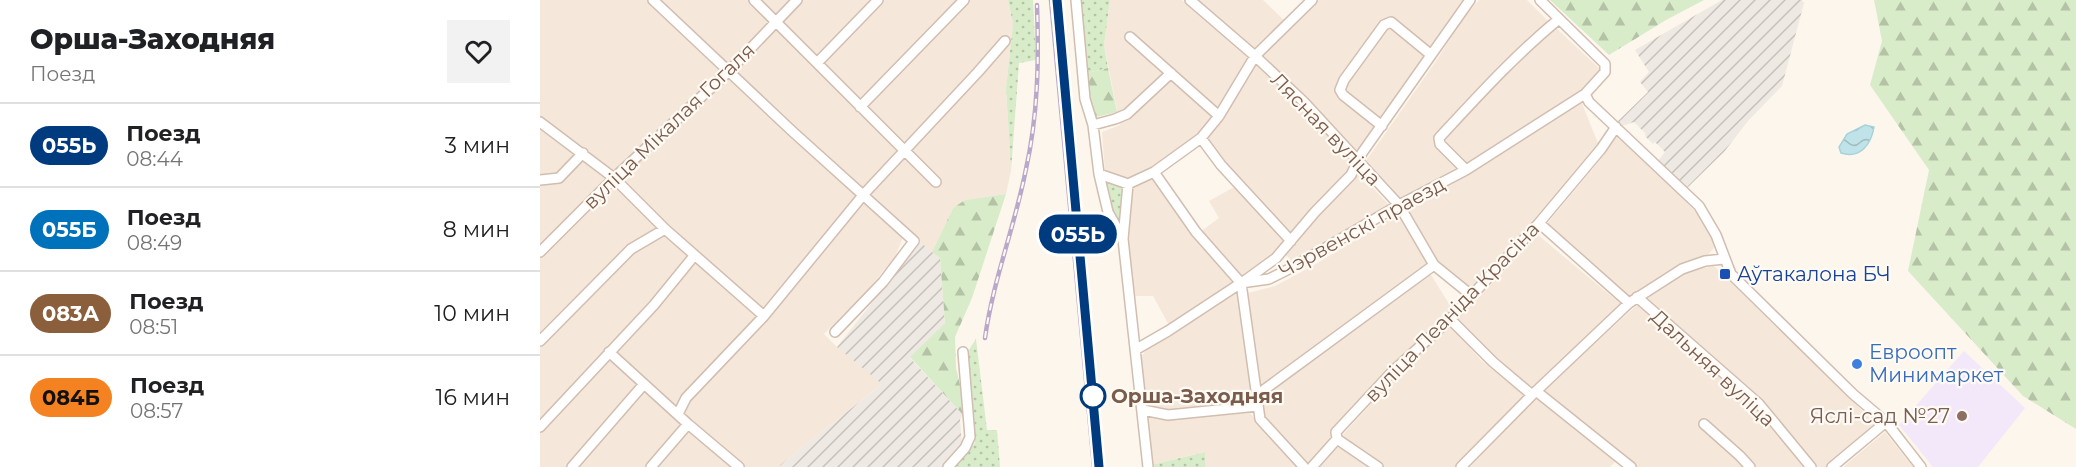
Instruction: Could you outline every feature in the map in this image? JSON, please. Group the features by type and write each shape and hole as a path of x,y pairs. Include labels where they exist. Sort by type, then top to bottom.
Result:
{"street":[{"path":"653,0 728,72 914,241 883,282 835,332"},
{"path":"754,0 936,182"},
{"name":"вуліца Мікалая Гогаля","path":"540,252 614,178 728,72 797,0"},
{"path":"817,63 878,0"},
{"path":"860,107 963,0"},
{"path":"1076,0 1085,99 1093,125 1099,174 1108,212 1123,239"},
{"name":"Лясная вуліца","path":"1190,0 1304,102 1399,205 1434,265 1471,295"},
{"path":"1099,174 1128,184 1154,172 1201,138 1219,116 1255,56 1312,0"},
{"path":"1242,284 1276,258 1315,212 1351,175 1362,153 1470,0"},
{"path":"1466,170 1440,144 1439,138 1480,92 1529,44 1559,19 1540,0"},
{"name":"Чэрвенскі праезд","path":"1135,350 1242,284 1269,279 1291,268 1399,205 1466,170 1585,94 1605,72 1605,64 1559,19"},
{"path":"1382,126 1343,94 1340,90 1344,80 1384,25 1391,22 1430,54"},
{"path":"1130,37 1219,116"},
{"path":"678,414 686,398 764,316 864,194 1005,41"},
{"path":"1093,125 1127,114 1171,73"},
{"path":"1585,94 1589,102 1699,206 1716,235 1731,273 1853,394 1886,422 1921,467"},
{"path":"540,122 614,178 664,229 764,316"},
{"name":"вуліца Леаніда Красіна","path":"1312,467 1337,439 1336,432 1392,372 1450,319 1539,223 1601,149 1616,127"},
{"path":"1201,138 1221,165 1291,241"},
{"path":"540,180 559,178 583,153"},
{"path":"1154,172 1196,232 1242,284 1260,419 1304,467"},
{"path":"1128,184 1123,239 1148,467"},
{"name":"Дальняя вуліца","path":"1539,223 1759,404 1811,467"},
{"path":"540,341 631,249 664,229"},
{"path":"540,427 654,305 694,256"},
{"path":"1461,467 1534,393 1633,300 1682,269 1705,261 1724,259"},
{"path":"1257,395 1434,265"},
{"path":"1450,319 1493,362 1631,467"},
{"path":"609,352 739,467"},
{"path":"948,467 970,437 963,352"},
{"path":"572,467 644,384"},
{"path":"1143,410 1168,415 1258,406"},
{"path":"1832,467 1886,422"},
{"path":"651,467 688,424"},
{"path":"1704,424 1750,467"},
{"path":"1337,439 1378,467"},
{"path":"1614,467 1622,459"}],"shaded area":[{"path":"540,0 1008,0 1013,24 1006,88 1011,171 1006,194 965,200 953,208 932,252 908,232 903,237 895,257 869,288 824,334 883,383 780,465 781,467 540,467"},
{"path":"1110,0 1182,0 1250,58 1216,115 1188,145 1149,172 1123,180 1105,173 1102,132 1120,125 1104,45"},
{"path":"1193,0 1263,0 1284,20 1254,51"},
{"path":"1318,0 1467,0 1356,155 1259,56"},
{"path":"1479,0 1527,0 1549,22 1478,90 1436,138 1460,168 1400,200 1363,165 1465,16"},
{"path":"1722,0 1802,0 1804,3 1782,86 1748,121 1724,152 1685,190 1657,162 1665,152 1655,142 1653,144 1634,122 1622,126 1617,122 1648,92 1640,82 1649,72 1635,50"},
{"path":"1554,26 1599,68 1599,72 1583,92 1469,166 1442,140 1477,100"},
{"path":"1255,64 1301,103 1353,163 1345,178 1290,235 1261,205 1205,138"},
{"path":"1581,101 1600,148 1471,291 1436,264 1406,210"},
{"path":"1618,135 1701,217 1713,239 1714,248 1704,259 1683,266 1628,298 1545,226"},
{"path":"1360,174 1389,205 1294,264 1285,254 1317,215"},
{"path":"1153,177 1191,230 1233,281 1231,286 1170,327 1153,296 1133,296 1125,239 1130,188"},
{"path":"1236,186 1286,241 1275,256 1242,281 1200,232 1219,218 1209,201"},
{"path":"1398,214 1430,266 1259,391 1248,293 1275,286"},
{"path":"1538,235 1622,305 1533,393 1488,355 1457,320"},
{"path":"920,242 940,258 945,323 910,358 963,415 960,419 962,445 944,467 781,467 780,465 882,384 837,347"},
{"path":"1714,266 1877,425 1828,467 1814,467 1763,405 1641,298 1685,272"},
{"path":"1430,273 1454,312 1335,429 1330,442 1306,467 1263,415 1260,398"},
{"path":"1240,290 1253,398 1249,404 1168,413 1145,407 1140,359 1148,347"},
{"path":"1638,304 1761,412 1806,467 1634,467 1541,393"},
{"path":"1450,325 1480,359 1526,397 1457,467 1384,467 1340,438 1402,369"},
{"name":"Яслі-сад №27","path":"1964,351 2025,408 1978,467 1933,467 1899,425"},
{"path":"1536,398 1616,461 1610,467 1470,467"},
{"path":"1250,413 1297,467 1205,467 1204,452 1151,465 1147,416 1168,419"},
{"path":"1885,432 1913,467 1843,467"},
{"path":"1338,447 1368,467 1320,467"}],"green space":[{"path":"1008,0 1033,0 1036,60 1019,63 1011,171 1006,88 1013,24"},
{"path":"1080,0 1110,0 1104,45 1108,68 1087,73"},
{"path":"1550,0 1704,0 1609,55"},
{"path":"1874,0 2076,0 2076,429 2023,396 1908,271 1929,170 1870,85 1882,41"},
{"path":"1108,68 1117,112 1096,117 1089,96 1087,73"},
{"path":"1109,182 1120,185 1123,190 1121,225 1112,212 1106,185"},
{"path":"1006,194 972,298 955,337 956,368 966,411 963,415 910,357 945,323 940,258 932,252 953,208 965,200"},
{"path":"976,339 987,430 997,430 1000,467 956,467 975,443 966,354"},
{"path":"1205,452 1205,467 1151,467 1151,465"}],"water":[{"path":"1865,125 1874,127 1864,149 1854,154 1841,153 1839,147 1847,134"}],"railway":[{"path":"1051,0 1094,467"},
{"path":"985,338 993,295 1030,149 1037,88 1037,5"}],"train":[{"name":"055Ь","path":"1057,0 1099,467"}],"place":[{"name":"Аўтакалона БЧ","path":"1725,274"},
{"name":"Евроопт Минимаркет","path":"1857,364"},
{"name":"Орша-Заходняя","path":"1093,396"},
{"name":"Яслі-сад №27","path":"1962,416"}]}
